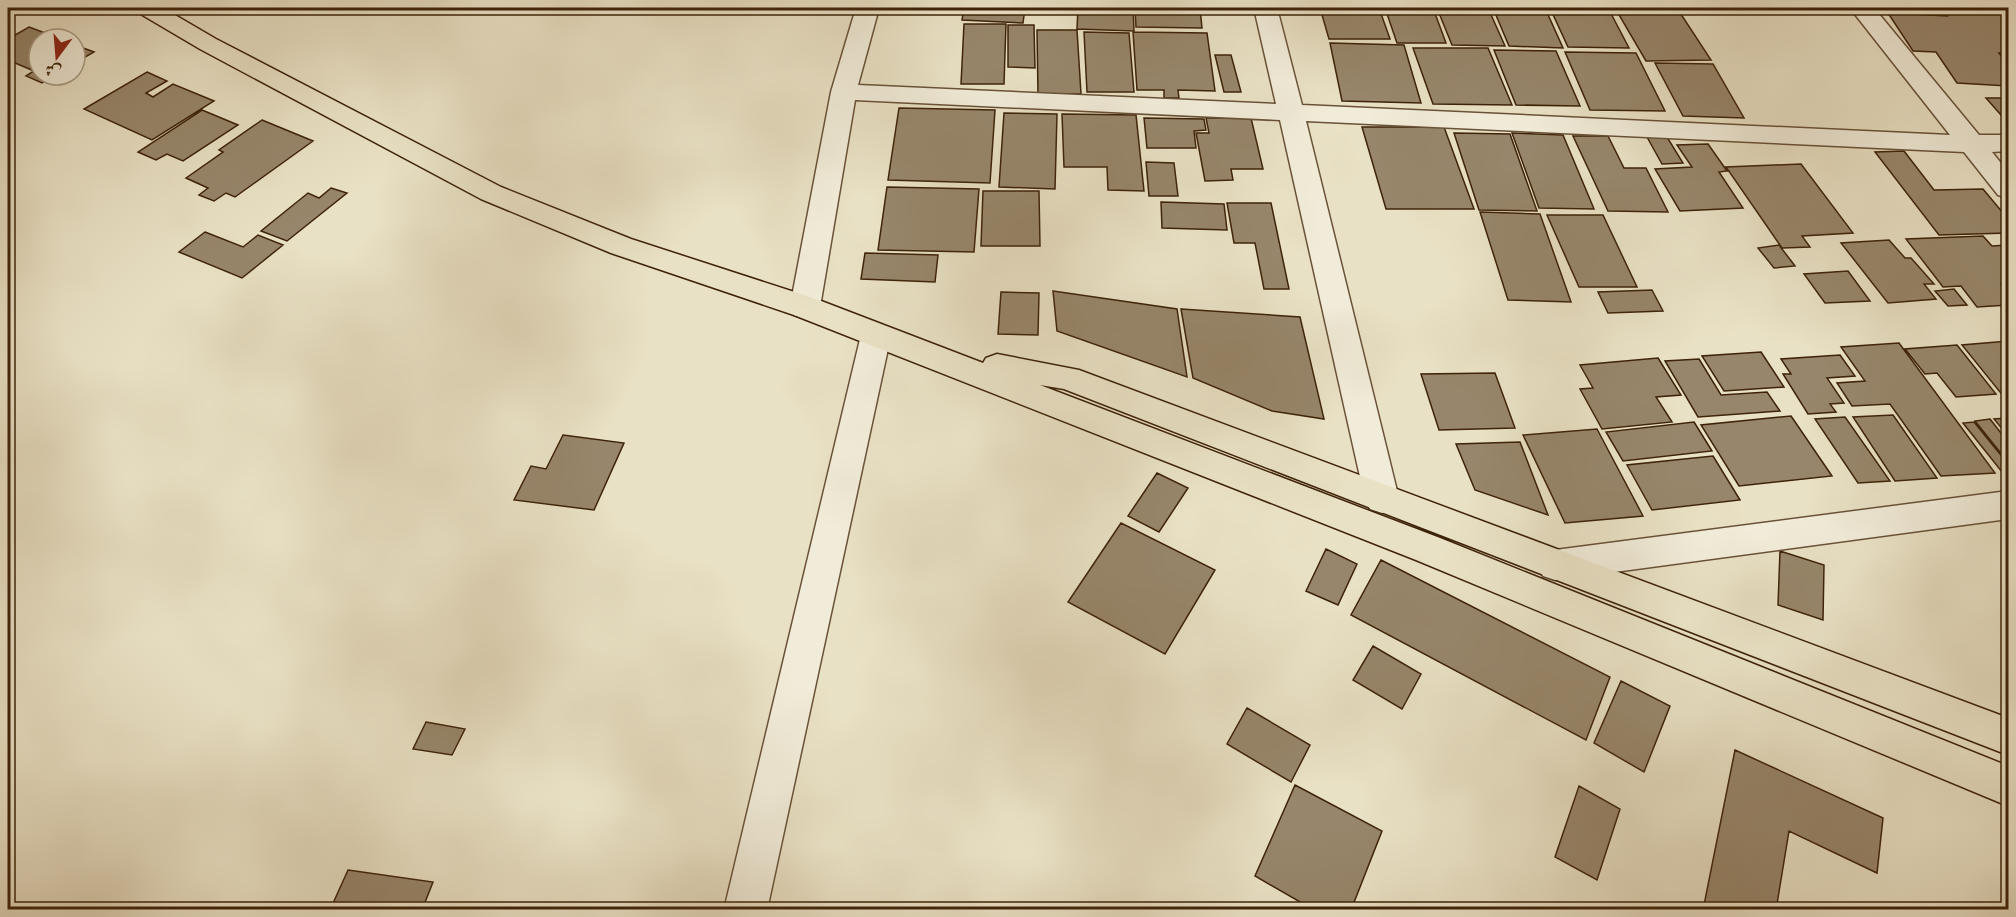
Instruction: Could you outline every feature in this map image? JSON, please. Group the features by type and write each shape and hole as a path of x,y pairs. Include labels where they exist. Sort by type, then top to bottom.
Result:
{"main road":[{"path":"147,8 208,44 491,193 621,246 805,307 927,354 1433,534 2008,786"},
{"path":"927,354 1068,378 1382,499 1433,534 1556,565 2008,736"}],"street":[{"path":"805,307 844,92 867,8"},
{"path":"1266,8 1382,499"},
{"path":"1862,8 2008,189"},
{"path":"844,92 1974,144 2008,143"},
{"path":"745,909 876,335"},
{"path":"1556,565 2008,505"}],"building":[{"path":"964,8 1025,8 1023,23 962,20"},
{"path":"1078,8 1133,8 1134,31 1077,29"},
{"path":"1135,8 1200,8 1202,28 1136,27"},
{"path":"1320,8 1379,8 1390,39 1329,39"},
{"path":"1385,8 1433,8 1446,43 1397,43"},
{"path":"1437,8 1488,8 1505,46 1452,45"},
{"path":"1493,8 1545,8 1563,48 1509,46"},
{"path":"1550,8 1608,8 1629,48 1568,47"},
{"path":"1615,8 1677,8 1711,60 1646,61"},
{"path":"1942,10 2008,13 2008,54 1999,53 2008,66 2008,86 1957,83 1936,52 1913,51 1888,13 1947,16"},
{"path":"964,24 1006,24 1004,84 961,84"},
{"path":"1008,25 1034,25 1035,68 1008,67"},
{"path":"27,28 27,68 8,60 8,39"},
{"path":"1037,30 1077,30 1081,94 1038,94"},
{"path":"1084,32 1129,33 1134,92 1087,92"},
{"path":"1133,32 1207,33 1215,91 1178,90 1179,98 1164,98 1164,90 1137,90"},
{"path":"1330,43 1404,45 1421,103 1342,101"},
{"path":"1413,48 1488,48 1512,105 1433,104"},
{"path":"87,49 94,52 87,56"},
{"path":"1494,50 1556,51 1580,106 1516,105"},
{"path":"1565,52 1636,53 1665,111 1590,110"},
{"path":"1215,55 1231,55 1241,92 1224,92"},
{"path":"1655,63 1713,64 1744,118 1683,116"},
{"path":"147,72 167,81 146,93 153,97 173,84 214,101 152,140 84,109"},
{"path":"1986,98 2008,98 2008,123"},
{"path":"899,108 995,110 990,183 888,180"},
{"path":"202,110 238,125 183,161 167,154 156,160 138,152"},
{"path":"1004,113 1057,114 1055,189 999,187"},
{"path":"1062,114 1136,115 1144,191 1108,190 1107,167 1064,167"},
{"path":"1144,118 1204,119 1206,130 1194,131 1196,148 1147,148"},
{"path":"1206,118 1251,118 1263,169 1231,169 1233,180 1205,181 1196,133 1209,133"},
{"path":"262,120 313,141 235,197 226,193 214,201 199,195 208,188 186,178 223,152 219,150"},
{"path":"1362,127 1444,127 1474,209 1386,209"},
{"path":"1454,133 1510,134 1537,211 1479,210"},
{"path":"1512,133 1563,135 1594,209 1539,208"},
{"path":"1573,136 1608,136 1624,168 1646,168 1668,212 1608,211"},
{"path":"1647,137 1667,137 1683,163 1662,164"},
{"path":"1708,144 1727,171 1719,172 1743,208 1680,211 1655,169 1692,167 1677,145"},
{"path":"1904,151 1934,190 1983,189 2008,219 2008,233 1939,235 1875,152"},
{"path":"1146,162 1174,163 1178,196 1149,196"},
{"path":"1801,164 1853,233 1802,236 1810,247 1782,248 1726,167"},
{"path":"887,187 979,189 974,252 878,250"},
{"path":"331,188 347,193 287,241 261,231 308,193 319,198"},
{"path":"983,191 1039,191 1040,246 981,246"},
{"path":"1161,202 1224,204 1227,230 1162,228"},
{"path":"1227,203 1271,203 1289,289 1264,289 1255,243 1234,243"},
{"path":"1480,212 1540,214 1571,302 1508,300"},
{"path":"1547,215 1603,215 1637,287 1579,287"},
{"path":"205,232 243,247 258,235 283,245 242,278 179,252"},
{"path":"1983,236 1992,246 2008,245 2008,283 2001,284 2008,293 2008,305 1977,307 1961,286 1943,287 1906,239"},
{"path":"1889,240 1905,258 1911,258 1934,284 1924,284 1936,299 1888,303 1841,243"},
{"path":"1779,245 1795,266 1774,268 1758,248"},
{"path":"865,253 938,255 935,282 861,279"},
{"path":"1848,271 1870,301 1825,303 1804,274"},
{"path":"1954,289 1967,305 1948,306 1935,291"},
{"path":"1652,290 1663,311 1608,313 1598,292"},
{"path":"1053,291 1177,309 1187,377 1057,331"},
{"path":"1001,292 1039,293 1038,335 998,334"},
{"path":"1181,309 1300,317 1324,419 1272,411 1193,378"},
{"path":"2008,341 2008,402 1962,345"},
{"path":"1899,343 1995,473 1941,476 1890,404 1852,406 1837,383 1865,381 1841,347"},
{"path":"1957,345 1996,394 1956,397 1937,373 1925,374 1905,349"},
{"path":"1761,352 1784,387 1724,391 1702,356"},
{"path":"1840,355 1855,376 1827,378 1844,403 1830,404 1836,412 1808,414 1783,374 1791,374 1781,359"},
{"path":"1658,358 1681,395 1656,397 1672,422 1602,429 1580,389 1593,388 1580,365"},
{"path":"1699,359 1721,395 1767,392 1780,411 1698,417 1665,361"},
{"path":"1495,373 1515,428 1439,430 1421,374"},
{"path":"1893,415 1937,478 1895,481 1853,417"},
{"path":"1791,416 1832,476 1739,486 1701,425"},
{"path":"1845,417 1890,481 1858,483 1815,419"},
{"path":"2008,418 2008,436 1994,419"},
{"path":"1990,419 2008,442 2008,462 1975,421"},
{"path":"1694,422 1712,451 1623,461 1606,432"},
{"path":"1974,422 2008,464 2008,471 2002,472 1963,423"},
{"path":"1597,429 1643,516 1565,523 1523,435"},
{"path":"563,435 624,443 594,510 514,500 531,466 546,469"},
{"path":"1520,442 1548,515 1475,490 1456,444"},
{"path":"1713,456 1740,500 1652,510 1627,465"},
{"path":"1157,473 1188,488 1159,532 1128,516"},
{"path":"1121,523 1215,570 1165,654 1068,602"},
{"path":"1326,549 1357,564 1338,605 1306,591"},
{"path":"1780,551 1824,565 1823,620 1778,605"},
{"path":"1381,560 1610,677 1586,740 1351,615"},
{"path":"1373,646 1421,674 1402,709 1353,680"},
{"path":"1621,681 1670,706 1644,772 1594,743"},
{"path":"1247,708 1310,745 1291,782 1227,744"},
{"path":"426,722 465,729 452,755 413,749"},
{"path":"1735,750 1883,818 1877,873 1789,831 1776,910 1703,910"},
{"path":"1295,785 1382,831 1351,910 1314,910 1255,876"},
{"path":"1579,786 1620,809 1597,880 1555,857"},
{"path":"348,870 433,882 422,910 330,910"}]}
